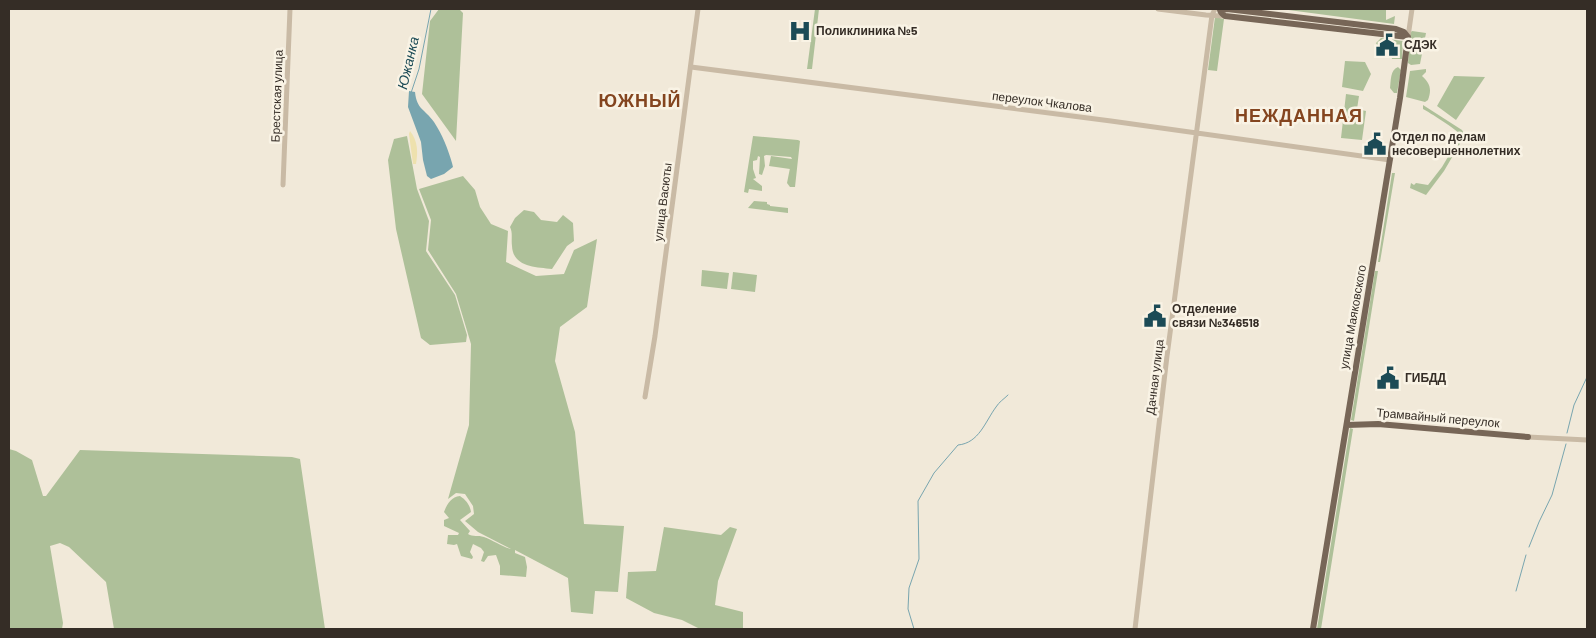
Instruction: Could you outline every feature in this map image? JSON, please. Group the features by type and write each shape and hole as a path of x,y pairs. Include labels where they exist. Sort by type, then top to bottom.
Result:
{"main road":[{"path":"1222,10 1408,37"},
{"name":"улица Маяковского","path":"1313,629 1400,98 1408,37"},
{"name":"Трамвайный переулок","path":"1346,425 1378,424 1528,437"}],"street":[{"name":"Брестская улица","path":"283,184 290,9"},
{"name":"улица Васюты","path":"645,397 655,336 698,9"},
{"path":"1158,9 1212,15 1222,10"},
{"name":"улица Маяковского","path":"1408,37 1412,9"},
{"name":"Дачная улица","path":"1135,629 1167,356 1212,15 1222,10"},
{"name":"переулок Чкалова","path":"691,67 1198,132 1390,160"},
{"path":"1528,437 1587,440"}],"green space":[{"path":"439,9 459,9 463,13 456,141 422,94 430,21"},
{"path":"815,9 819,9 812,69 807,69"},
{"path":"1281,9 1386,9 1386,20 1395,16 1394,24"},
{"path":"1215,17 1224,19 1217,71 1208,70"},
{"path":"1412,31 1426,33 1420,64 1411,65 1408,63 1410,33"},
{"path":"1381,38 1403,41 1402,59 1392,59 1390,50 1380,51 1376,43"},
{"path":"1345,61 1365,62 1371,74 1363,91 1342,87"},
{"path":"1398,67 1401,70 1397,93 1394,93 1390,88 1391,79 1392,73"},
{"path":"1426,69 1422,76 1430,86 1428,100 1425,102 1406,97 1410,71"},
{"path":"1454,76 1485,77 1456,120 1437,106"},
{"path":"1346,94 1359,96 1357,109 1366,111 1362,140 1341,138"},
{"path":"1423,105 1462,130 1465,135 1444,171 1426,195 1410,188 1411,183 1414,185 1416,183 1428,185 1442,167 1461,135 1423,109"},
{"path":"407,136 417,189 429,221 426,251 455,295 467,335 466,342 430,345 421,338 396,229 388,160 394,139"},
{"path":"753,136 800,141 795,187 790,187 787,183 790,169 769,166 771,156 792,159 791,157 766,155 764,156 765,166 762,175 759,174 760,157 758,156 757,160 753,161 756,178 753,179 762,186 762,191 749,189 748,193 744,192"},
{"path":"1392,173 1395,173 1380,262 1378,262"},
{"path":"463,176 475,190 480,207 491,224 508,231 506,262 536,276 564,274 574,250 597,239 587,307 560,327 555,361 575,432 584,524 624,526 618,592 595,591 593,614 571,612 568,578 515,550 515,553 525,557 526,577 500,575 500,566 496,555 488,556 484,562 481,561 484,552 473,544 470,552 473,557 472,559 461,556 457,544 447,544 448,535 458,535 459,533 444,526 444,520 449,518 444,512 450,501 460,496 467,503 471,512 460,520 470,531 468,534 484,537 511,549 478,532 465,521 474,514 473,506 465,494 456,493 448,499 469,425 471,344 456,294 428,250 431,220 419,189"},
{"path":"754,201 767,202 770,206 788,208 788,213 748,208"},
{"path":"524,210 534,212 541,220 557,222 563,215 573,223 574,241 567,246 552,269 526,265 516,258 513,253 510,227 515,218"},
{"path":"702,270 729,273 727,289 701,286"},
{"path":"1375,271 1378,271 1354,421 1351,420"},
{"path":"733,272 757,275 755,292 731,289"},
{"path":"1350,428 1353,429 1321,629 1317,629"},
{"path":"9,449 32,460 43,496 46,496 80,450 292,457 300,459 325,629 114,629 106,582 69,547 60,543 50,546 63,623 62,629 9,629"},
{"path":"664,527 721,535 730,527 737,529 718,581 715,605 743,612 743,629 698,628 682,620 654,613 626,598 628,572 656,571"}],"sand":[{"path":"410,131 417,147 416,164 413,164"}],"water":[{"path":"409,91 415,92 419,106 437,127 453,167 444,174 431,179 427,176 421,142 408,107"}],"waterway":[{"name":"Южанка","path":"411,93 419,69 431,9"},
{"path":"1567,433 1574,405 1587,377"},
{"path":"914,629 908,609 909,588 919,559 918,501 934,473 958,445 976,436 997,405 1008,395"},
{"path":"1529,547 1552,495 1566,444"},
{"path":"1516,591 1526,555"}],"place":[{"name":"Поликлиника №5","path":"800,31"},
{"name":"СДЭК","path":"1387,45"},
{"name":"Отдел по делам несовершеннолетних","path":"1375,144"},
{"name":"Отделение связи №346518","path":"1155,316"},
{"name":"ГИБДД","path":"1388,378"}],"district":[{"name":"ЮЖНЫЙ","path":"640,101"},
{"name":"НЕЖДАННАЯ","path":"1299,116"}]}
